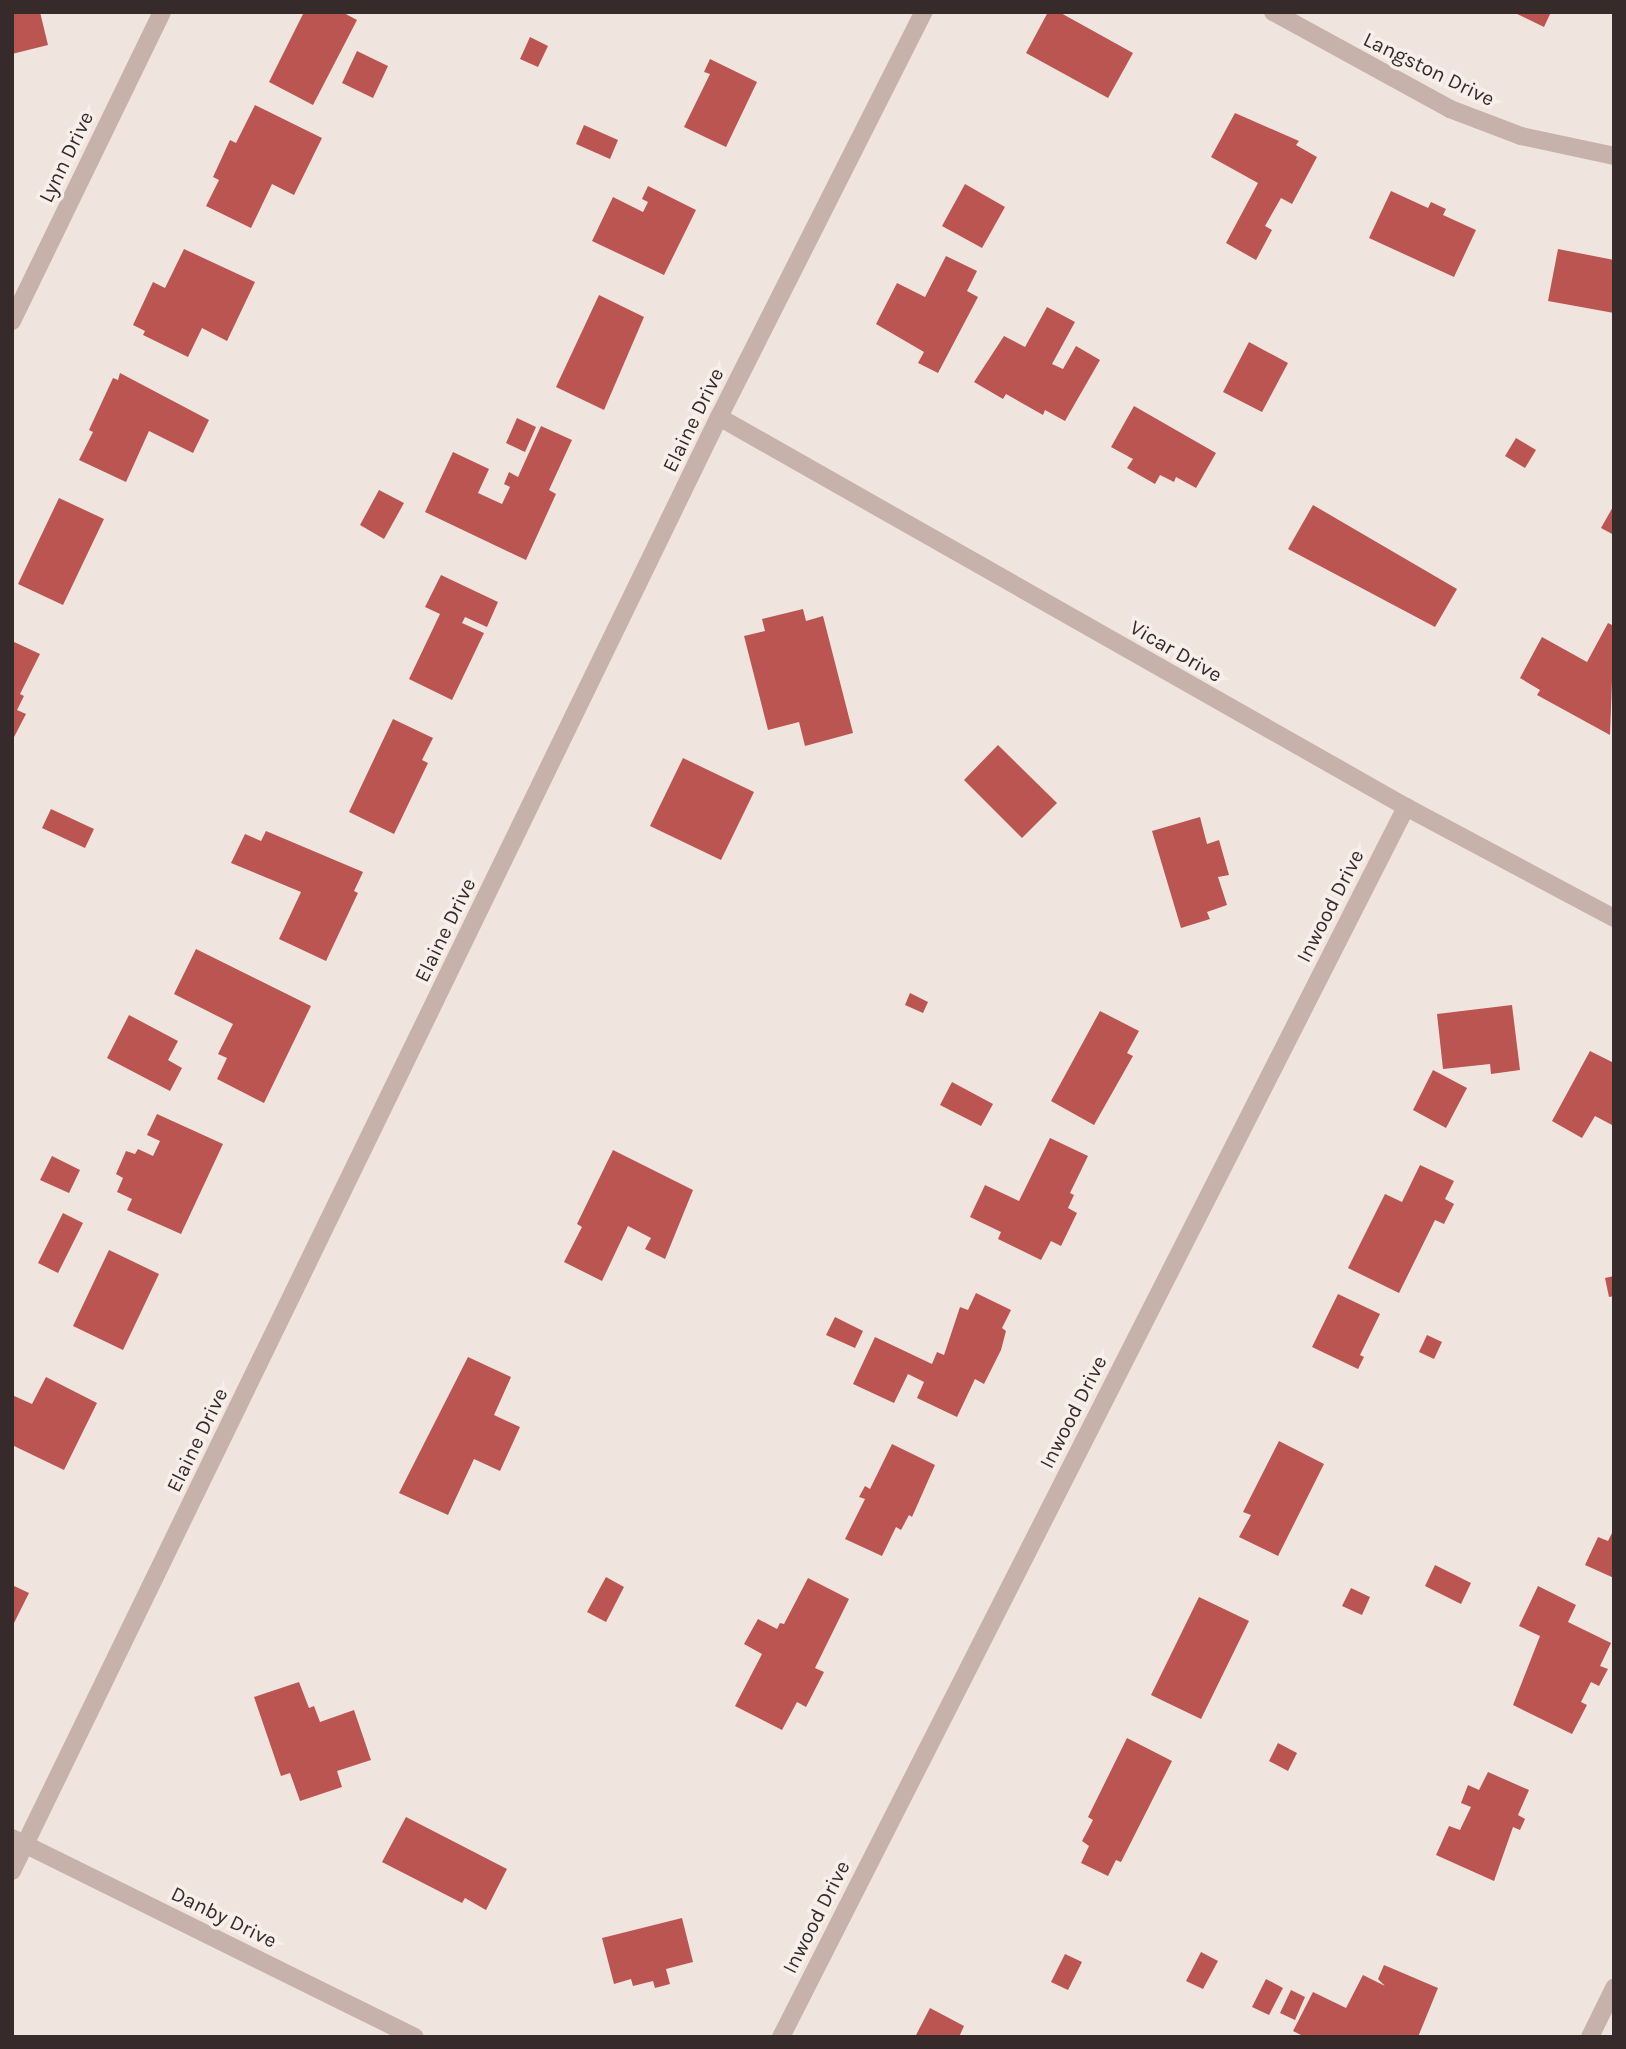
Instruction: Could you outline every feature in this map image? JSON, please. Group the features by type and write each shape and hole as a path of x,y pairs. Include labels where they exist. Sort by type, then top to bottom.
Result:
{"street":[{"name":"Lynn Drive","path":"12,321 162,12"},
{"name":"Elaine Drive","path":"12,1871 19,1841 719,417 924,12"},
{"name":"Langston Drive","path":"1273,12 1450,109 1521,136 1614,156"},
{"name":"Vicar Drive","path":"719,417 1406,807 1614,918"},
{"name":"Inwood Drive","path":"781,2037 1406,807"},
{"name":"Danby Drive","path":"19,1841 415,2037"},
{"path":"1590,2037 1614,1988"}],"building":[{"path":"12,12 40,12 48,45 12,54"},
{"path":"304,12 342,12 357,20 313,105 269,82"},
{"path":"1048,12 1059,12 1133,53 1108,98 1026,53"},
{"path":"1513,12 1551,12 1544,27"},
{"path":"530,37 548,46 538,67 520,59"},
{"path":"357,51 388,66 373,98 342,83"},
{"path":"710,59 757,82 726,147 684,127 710,74 704,72"},
{"path":"255,105 322,138 294,195 272,184 251,228 206,206 219,180 213,177 230,140 236,143"},
{"path":"1235,113 1299,141 1296,145 1317,157 1292,204 1281,198 1265,226 1272,230 1256,260 1226,243 1258,183 1211,157"},
{"path":"584,125 618,140 610,159 576,144"},
{"path":"965,184 1005,207 982,248 942,226"},
{"path":"648,186 696,210 664,275 592,241 613,197 643,212 648,202 642,199"},
{"path":"1391,191 1428,208 1431,202 1446,209 1443,215 1476,230 1454,277 1369,238"},
{"path":"184,249 255,282 227,341 202,328 188,357 143,335 145,331 133,325 153,282 165,288"},
{"path":"1558,249 1614,260 1614,313 1548,301"},
{"path":"946,256 977,271 967,291 978,297 938,373 918,363 924,352 876,324 897,283 925,297"},
{"path":"599,295 644,317 604,410 556,387"},
{"path":"1047,307 1075,322 1052,364 1063,369 1076,346 1100,360 1065,421 1045,410 1043,415 1006,394 1003,399 974,382 1004,336 1025,347"},
{"path":"1249,342 1288,363 1262,412 1223,392"},
{"path":"120,373 209,420 193,453 149,431 126,482 79,460 93,432 89,430 113,378 118,380"},
{"path":"1134,406 1216,453 1196,488 1176,477 1174,482 1160,475 1155,484 1127,468 1133,459 1111,447"},
{"path":"517,418 536,427 525,452 506,443"},
{"path":"541,426 572,440 549,490 556,494 526,560 425,512 453,452 489,469 478,493 502,504 510,487 504,484 509,472 518,477"},
{"path":"1516,438 1536,450 1525,468 1505,456"},
{"path":"379,490 404,503 384,539 360,525"},
{"path":"59,498 104,519 63,605 18,584"},
{"path":"1313,505 1457,589 1435,627 1288,549"},
{"path":"1614,505 1614,535 1601,528"},
{"path":"441,575 498,602 487,627 465,617 462,623 484,633 452,700 409,679 440,614 425,607"},
{"path":"803,609 806,621 823,616 853,733 805,746 799,722 768,730 744,636 765,631 762,619"},
{"path":"1608,623 1614,626 1610,735 1537,695 1540,690 1520,678 1542,637 1587,662"},
{"path":"12,641 40,654 20,694 24,696 17,710 26,714 12,741"},
{"path":"393,719 433,738 422,760 428,763 394,834 349,812"},
{"path":"998,745 1057,803 1022,838 964,780"},
{"path":"683,758 754,792 721,860 650,826"},
{"path":"51,809 94,829 85,848 42,828"},
{"path":"1200,817 1207,844 1219,840 1229,875 1218,877 1227,905 1207,912 1210,919 1181,928 1152,831"},
{"path":"266,831 363,872 354,891 358,893 326,961 279,939 301,892 231,863 245,834 261,841"},
{"path":"196,949 311,1006 264,1103 217,1079 227,1058 218,1054 233,1024 174,994"},
{"path":"910,993 928,1002 923,1013 905,1005"},
{"path":"1512,1005 1520,1070 1491,1074 1490,1064 1443,1069 1437,1014"},
{"path":"1100,1011 1139,1031 1127,1053 1133,1056 1094,1125 1051,1101"},
{"path":"129,1015 178,1041 168,1060 182,1068 170,1091 107,1058"},
{"path":"1590,1051 1614,1063 1614,1126 1595,1116 1582,1138 1552,1121"},
{"path":"1433,1070 1467,1088 1446,1128 1413,1110"},
{"path":"952,1082 993,1104 981,1126 940,1105"},
{"path":"157,1114 223,1144 181,1234 127,1210 132,1199 117,1192 123,1178 116,1174 126,1151 135,1154 138,1149 153,1156 160,1141 147,1135"},
{"path":"1050,1138 1088,1156 1070,1193 1074,1195 1068,1208 1077,1213 1061,1246 1051,1241 1041,1260 998,1239 1001,1232 970,1217 985,1185 1019,1201"},
{"path":"613,1150 693,1190 665,1259 645,1249 651,1238 628,1226 602,1281 564,1262 582,1227 577,1224"},
{"path":"52,1156 80,1170 69,1193 40,1180"},
{"path":"1420,1165 1454,1181 1445,1199 1454,1204 1444,1224 1435,1220 1399,1293 1348,1268 1385,1194 1402,1202"},
{"path":"63,1213 83,1223 58,1273 38,1263"},
{"path":"109,1250 159,1274 123,1350 73,1326"},
{"path":"1614,1276 1614,1296 1609,1297 1605,1278"},
{"path":"976,1293 1011,1310 1002,1328 1006,1331 1001,1350 984,1384 975,1379 957,1417 917,1398 924,1382 908,1374 894,1403 853,1384 875,1337 932,1364 937,1352 944,1355 960,1307 968,1310"},
{"path":"1338,1294 1380,1314 1360,1355 1364,1357 1358,1369 1312,1347"},
{"path":"835,1317 863,1331 855,1348 826,1335"},
{"path":"1427,1335 1442,1342 1434,1359 1419,1352"},
{"path":"468,1357 511,1377 494,1415 520,1427 500,1471 474,1459 448,1515 399,1493"},
{"path":"46,1377 97,1403 64,1470 12,1445 12,1395 32,1404"},
{"path":"1279,1441 1324,1464 1278,1556 1239,1537 1251,1515 1243,1512"},
{"path":"892,1444 935,1465 912,1517 909,1515 901,1530 896,1527 882,1556 845,1539 865,1499 859,1497 865,1486 870,1489"},
{"path":"1614,1529 1614,1578 1585,1565 1598,1537 1608,1541"},
{"path":"1435,1565 1471,1583 1461,1604 1425,1586"},
{"path":"606,1577 624,1587 606,1622 587,1612"},
{"path":"808,1578 849,1599 815,1668 824,1672 806,1707 797,1702 782,1730 735,1706 762,1654 744,1644 758,1619 777,1629 780,1623 784,1624"},
{"path":"12,1585 29,1593 12,1627"},
{"path":"1538,1586 1576,1605 1568,1622 1611,1643 1600,1666 1608,1669 1599,1686 1591,1682 1581,1702 1587,1705 1572,1734 1513,1705 1540,1636 1519,1626"},
{"path":"1351,1588 1370,1597 1362,1615 1342,1606"},
{"path":"1199,1597 1249,1621 1201,1719 1151,1695"},
{"path":"299,1682 309,1708 314,1706 320,1722 354,1710 371,1760 337,1771 342,1787 300,1801 290,1773 281,1776 254,1697"},
{"path":"1127,1738 1172,1761 1121,1862 1116,1860 1108,1876 1081,1863 1089,1846 1082,1841 1093,1820 1088,1817"},
{"path":"1278,1743 1297,1753 1288,1771 1269,1761"},
{"path":"1488,1772 1529,1790 1518,1815 1525,1819 1520,1830 1513,1827 1494,1881 1436,1855 1449,1826 1460,1830 1471,1807 1461,1803 1468,1785 1479,1790"},
{"path":"406,1817 507,1869 486,1910 465,1898 462,1903 382,1862"},
{"path":"682,1918 693,1962 666,1969 670,1984 655,1988 653,1981 633,1986 631,1979 614,1984 602,1938"},
{"path":"1201,1952 1218,1961 1203,1989 1186,1981"},
{"path":"1065,1954 1082,1962 1068,1990 1051,1982"},
{"path":"1384,1965 1438,1988 1418,2037 1305,2037 1293,2031 1313,1992 1346,2008 1363,1975 1385,1986 1378,1979"},
{"path":"1266,1979 1283,1988 1269,2015 1252,2007"},
{"path":"1291,1990 1305,1997 1295,2020 1280,2013"},
{"path":"930,2008 964,2026 959,2037 915,2037"}]}
